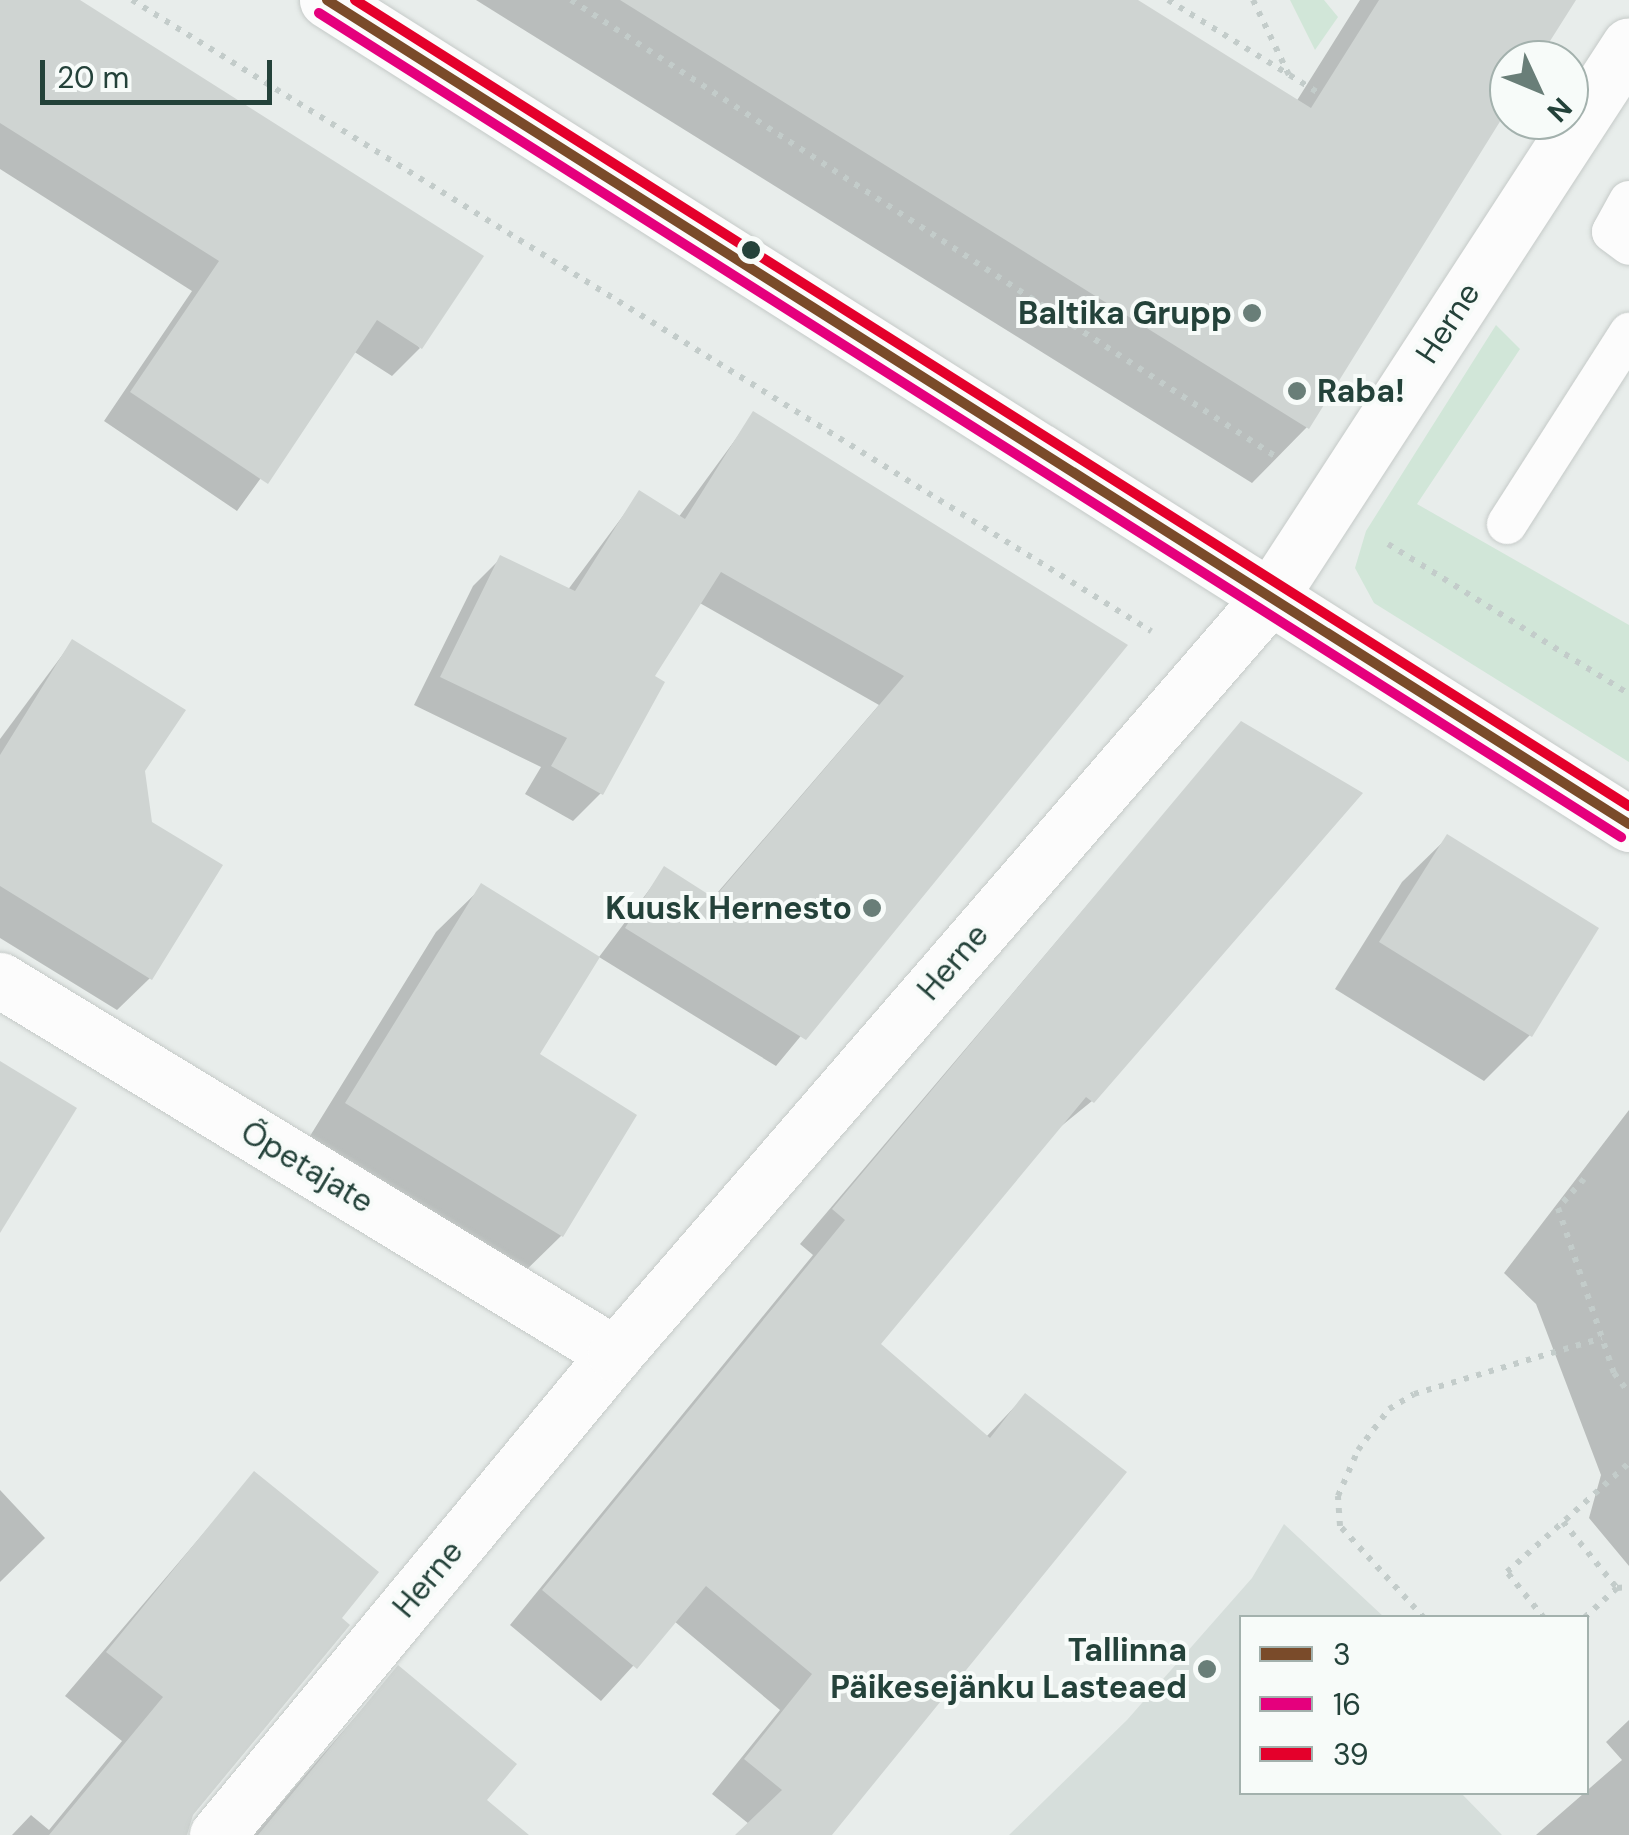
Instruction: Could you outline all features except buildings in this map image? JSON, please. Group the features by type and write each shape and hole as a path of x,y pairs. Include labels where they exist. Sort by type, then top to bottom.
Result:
{"street":[{"path":"328,0 1629,824"},
{"name":"Herne","path":"217,1835 614,1354 1270,597 1629,45"},
{"name":"Õpetajate","path":"0,980 614,1354"}],"lane":[{"path":"1629,201 1612,232 1629,245"},
{"path":"1507,524 1629,333"}],"path":[{"path":"132,0 1171,643"},
{"path":"571,0 1294,468"},
{"path":"1168,0 1320,94"},
{"path":"1253,0 1290,76"},
{"path":"1383,541 1629,694"},
{"path":"1584,1179 1558,1208 1602,1338 1629,1393"},
{"path":"1421,1615 1340,1526 1338,1496 1358,1450 1389,1409 1414,1394 1602,1338"},
{"path":"1542,1615 1507,1572 1629,1463"},
{"path":"1564,1522 1617,1588"},
{"path":"1587,1615 1617,1588 1629,1587"}],"shaded area":[{"name":"Tallinna Päikesejänku Lasteaed","path":"1284,1524 1382,1615 1239,1615 1239,1795 1463,1795 1502,1835 1009,1835 1127,1720 1252,1578"}],"green space":[{"path":"1290,0 1324,0 1338,17 1315,50"},
{"path":"1496,325 1520,349 1417,504 1629,625 1629,762 1374,603 1355,568 1366,531"}],"transit line":[{"name":"3","path":"327,0 1629,824"},
{"name":"39","path":"355,0 1629,806"},
{"name":"16","path":"319,13 1621,837"}],"place":[{"name":"Baltika Grupp","path":"1252,313"},
{"name":"Raba!","path":"1297,391"},
{"name":"Kuusk Hernesto","path":"872,908"},
{"name":"Tallinna Päikesejänku Lasteaed","path":"1207,1669"}]}
